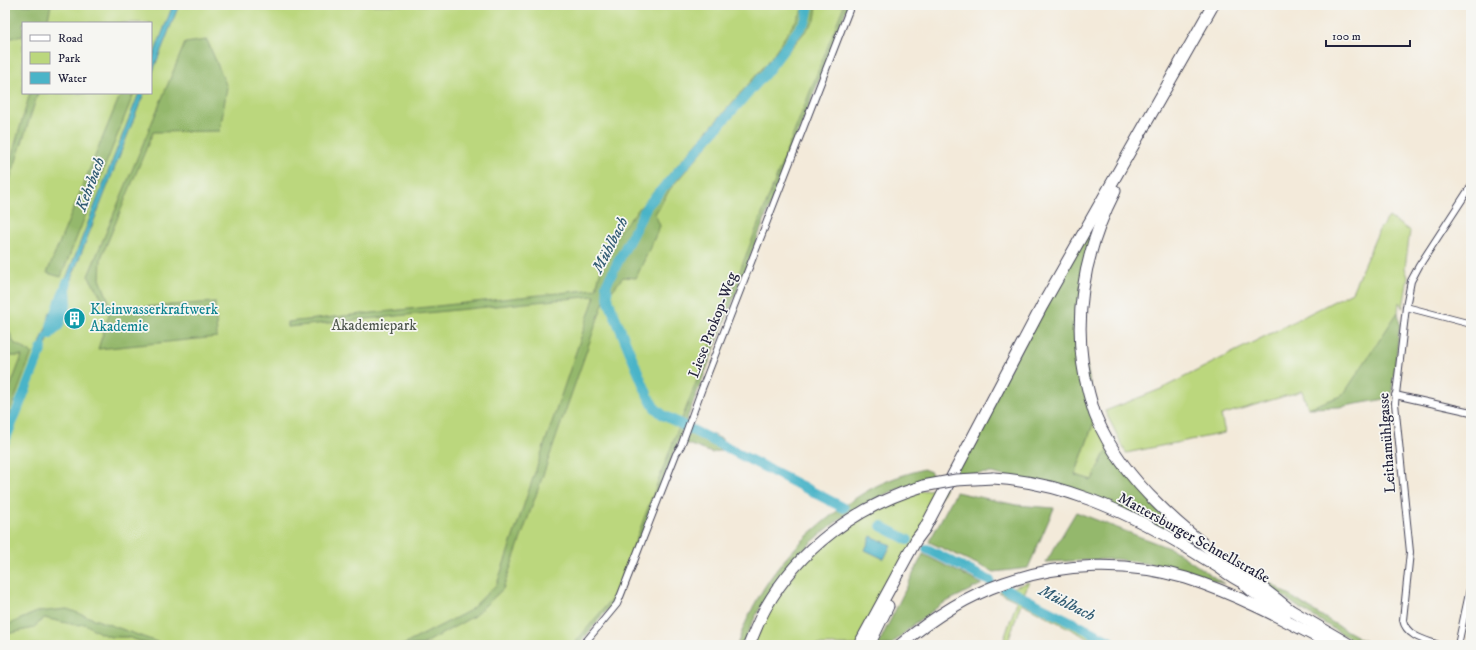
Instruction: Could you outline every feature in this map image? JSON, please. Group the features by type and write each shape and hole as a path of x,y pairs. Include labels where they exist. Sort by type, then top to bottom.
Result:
{"highway":[{"path":"862,645 916,540 924,528 1042,306 1214,5"},
{"path":"1184,58 1100,223 1087,267 1079,323 1085,379 1096,416 1112,448 1133,478 1159,505 1193,535 1229,564 1279,600 1291,611"},
{"name":"Mattersburger Schnellstraße","path":"749,645 764,610 784,580 804,556 847,521 893,496 923,486 956,480 993,478 1024,481 1050,486 1077,494 1110,507 1175,541 1242,583 1255,588 1291,611 1350,645"},
{"path":"868,645 921,542 924,528"},
{"name":"Mattersburger Schnellstraße","path":"900,645 942,614 976,595 1003,583 1031,575 1074,568 1112,566 1152,570 1186,578 1223,591 1275,615 1332,645"},
{"path":"859,645 897,576"},
{"path":"1242,583 1275,607 1340,645"},
{"path":"752,645 754,634"}],"street":[{"name":"Liese Prokop-Weg","path":"583,645 617,604 620,597 686,433 851,5"},
{"name":"Leithamühlgasse","path":"1439,645 1408,631 1404,626 1403,620 1410,552 1395,395 1406,306 1412,281 1419,266 1471,186"},
{"path":"1406,306 1471,324"},
{"path":"1395,395 1471,412"},
{"path":"1458,645 1471,584"}],"green space":[{"name":"Akademiepark","path":"5,5 848,5 617,598 578,645 5,645"},
{"path":"5,5 51,5 47,22 22,22 22,36 5,39"},
{"path":"277,5 307,5 301,9 282,9"},
{"path":"803,5 817,5 815,20 670,189 655,214 660,226 636,278 623,277 604,301 503,589 474,616 422,645 403,645 469,611 497,584 595,296 288,327 288,322 596,289 607,245 768,62 803,10"},
{"path":"844,5 848,5 617,598 578,645 573,645 615,595 683,416"},
{"path":"207,40 227,87 220,131 153,132 101,258 100,279 112,309 215,302 217,337 98,349 110,311 88,276 185,43"},
{"path":"30,94 38,94 5,195 5,179"},
{"path":"121,94 134,94 61,277 47,273"},
{"path":"1389,217 1410,231 1405,268 1408,277 1403,308 1399,302 1398,312 1394,319 1343,396 1308,408 1302,391 1221,415 1225,433 1126,453 1105,411 1161,389 1352,292 1379,230"},
{"path":"1091,220 1101,223 1079,323 1096,416 1075,475 1092,480 1104,455 1112,448 1133,478 1212,551 1206,559 1110,507 993,473 952,475"},
{"path":"1398,312 1400,324 1391,398 1339,407 1308,408 1343,395"},
{"path":"5,322 14,343 32,353 5,424 5,401 22,356 5,356"},
{"path":"1096,416 1112,448 1104,455 1092,480 1075,475"},
{"path":"691,426 722,439 724,445 722,450 712,453 685,443"},
{"path":"923,469 931,472 933,478 895,490 859,507 840,519 805,549 775,584 752,624 743,645 737,645 754,606 764,588 789,555 803,540 836,512 866,492 890,480"},
{"path":"946,487 859,645 753,645 754,633 809,551 893,496"},
{"path":"956,492 1016,505 1054,508 1028,568 994,572 929,542"},
{"path":"1076,512 1174,550 1224,584 1171,567 1116,559 1046,562"},
{"path":"923,554 982,584 942,604 914,624 891,645 878,645"},
{"path":"1229,555 1317,613 1372,645 1362,645 1298,607 1242,568"},
{"path":"1029,582 1024,594 1123,645 1101,645 1021,603 1007,645 1002,645 1017,601 998,592"},
{"path":"67,609 165,645 152,645 127,637 111,637 100,633 85,624 76,625 44,618 33,628 7,634 5,632 5,626 37,612"}],"water":[{"path":"173,5 179,5 152,73 152,59"},
{"path":"139,94 144,94 70,282 68,294 60,294"},
{"path":"50,312 60,316 57,324 60,327 48,340 39,362 34,359 47,326"},
{"path":"871,536 891,545 884,559 865,550"}],"waterway":[{"name":"Mühlbach","path":"809,5 806,20 766,73 647,206 606,285 609,302 654,407 663,415 844,508"},
{"name":"Kehrbach","path":"51,326 67,283"},
{"name":"Kehrbach","path":"49,335 59,325 67,302 66,288"},
{"name":"Kehrbach","path":"5,441 42,348"},
{"name":"Mühlbach","path":"881,526 908,540"},
{"name":"Mühlbach","path":"927,549 990,581"},
{"name":"Mühlbach","path":"1004,588 1117,645"}],"place":[{"name":"Kleinwasserkraftwerk Akademie","path":"75,318"}]}
